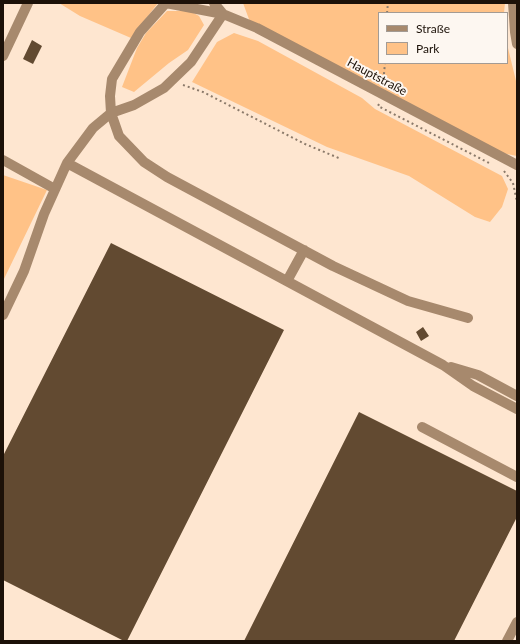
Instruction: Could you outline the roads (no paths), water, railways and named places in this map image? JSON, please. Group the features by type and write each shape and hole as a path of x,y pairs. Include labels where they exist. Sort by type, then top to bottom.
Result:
{"street":[{"path":"3,56 28,3"},
{"path":"224,14 166,3 140,32 112,79 110,96 111,113 119,136 144,162 167,177 333,266 408,301 468,318"},
{"path":"214,3 224,14"},
{"path":"513,3 517,44"},
{"path":"3,315 24,272 44,214 67,163 93,128 111,113 134,105 164,88 191,62 224,14"},
{"name":"Hauptstraße","path":"224,14 257,28 517,165"},
{"path":"3,160 55,189"},
{"path":"67,163 444,365 473,386 517,409"},
{"path":"287,281 304,250"},
{"path":"444,365 478,375 517,396"},
{"path":"422,428 517,477"},
{"path":"507,641 517,622"}]}
